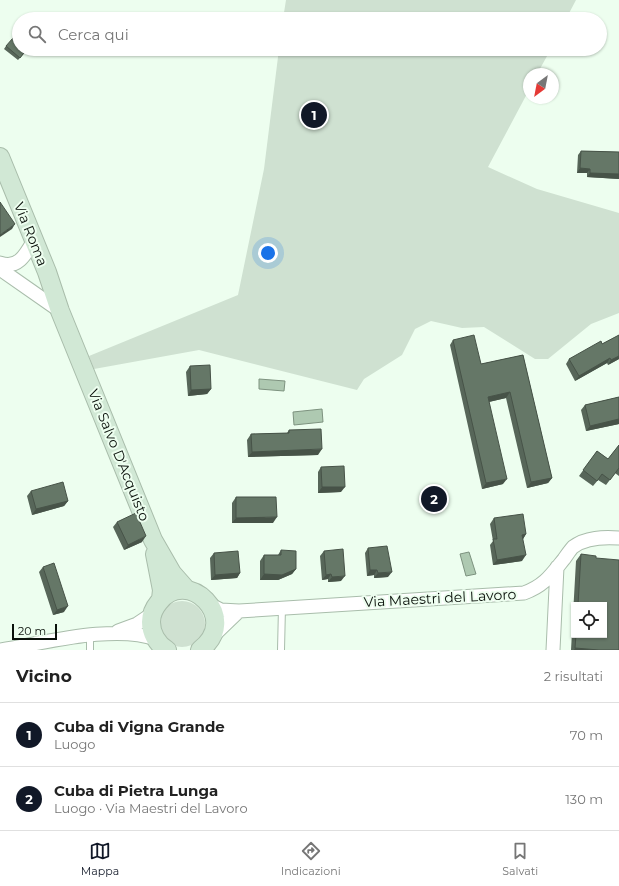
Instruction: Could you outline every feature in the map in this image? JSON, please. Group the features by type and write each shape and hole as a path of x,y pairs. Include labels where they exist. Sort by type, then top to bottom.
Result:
{"street":[{"name":"Via Roma","path":"0,157 34,240 60,311 85,370"},
{"path":"0,263 7,266 16,264 22,260 34,240"},
{"path":"0,269 60,311"},
{"name":"Via Salvo D'Acquisto","path":"85,370 153,540"},
{"name":"Via Maestri del Lavoro","path":"209,604 221,610 239,611 282,607 524,593 537,588 573,547 585,541 604,537 619,538"},
{"path":"153,540 172,574 186,590"},
{"path":"0,650 113,632 137,624 152,614 161,599 162,590 153,540"},
{"path":"553,650 557,567"},
{"path":"161,599 169,594 186,590 195,592 209,604 216,620 206,646"},
{"path":"206,646 239,611"},
{"path":"152,614 152,627 162,644"},
{"path":"113,632 143,634 162,644"}],"lane":[{"path":"281,650 282,607"},
{"path":"90,636 90,650"}],"shaded area":[{"path":"286,0 576,0 570,12 284,12"},
{"path":"278,56 547,56 540,68 523,68 523,101 488,167 537,189 619,213 619,313 591,324 548,359 535,359 484,327 462,328 431,321 415,329 402,355 364,379 357,390 199,350 94,369 89,356 238,295 264,169"},
{"path":"259,379 285,381 284,391 259,389"},
{"path":"322,409 323,422 294,425 293,412"},
{"path":"469,552 476,574 466,576 460,554"},
{"path":"182,601 195,605 201,611 205,624 201,637 195,643 182,647 169,643 163,637 159,624 163,611 169,605"}],"building":[{"path":"12,39 12,51 6,46"},
{"path":"581,151 619,152 619,174 590,173 590,169 580,168"},
{"path":"0,202 15,224 0,235"},
{"path":"474,335 481,364 523,355 552,478 531,482 510,392 488,397 507,479 486,483 453,340"},
{"path":"619,335 619,356 611,360 610,358 579,376 569,359 601,341 602,344"},
{"path":"210,365 211,389 191,390 190,366"},
{"path":"619,397 619,419 590,426 585,405"},
{"path":"321,429 322,449 252,452 251,434 289,433 289,430"},
{"path":"619,445 619,468 610,480 602,474 597,481 583,470 597,451 608,459"},
{"path":"344,466 345,487 322,487 321,467"},
{"path":"63,482 68,501 36,509 31,491"},
{"path":"236,497 276,497 277,517 236,518"},
{"path":"136,513 146,536 128,545 117,522"},
{"path":"523,514 526,534 522,535 526,555 497,560 493,539 497,539 494,518"},
{"path":"387,546 392,572 378,573 377,570 370,570 368,548"},
{"path":"343,549 345,576 332,577 331,574 326,575 324,551"},
{"path":"281,550 296,551 296,569 282,575 264,574 264,555 281,555"},
{"path":"238,551 240,573 215,575 214,553"},
{"path":"581,554 596,556 596,558 619,560 619,650 575,648 576,638 607,638 607,602 578,602"},
{"path":"54,563 68,606 57,610 43,567"}],"place":[{"name":"Cuba di Vigna Grande","path":"314,115"},
{"name":"Cuba di Pietra Lunga","path":"434,499"}]}
